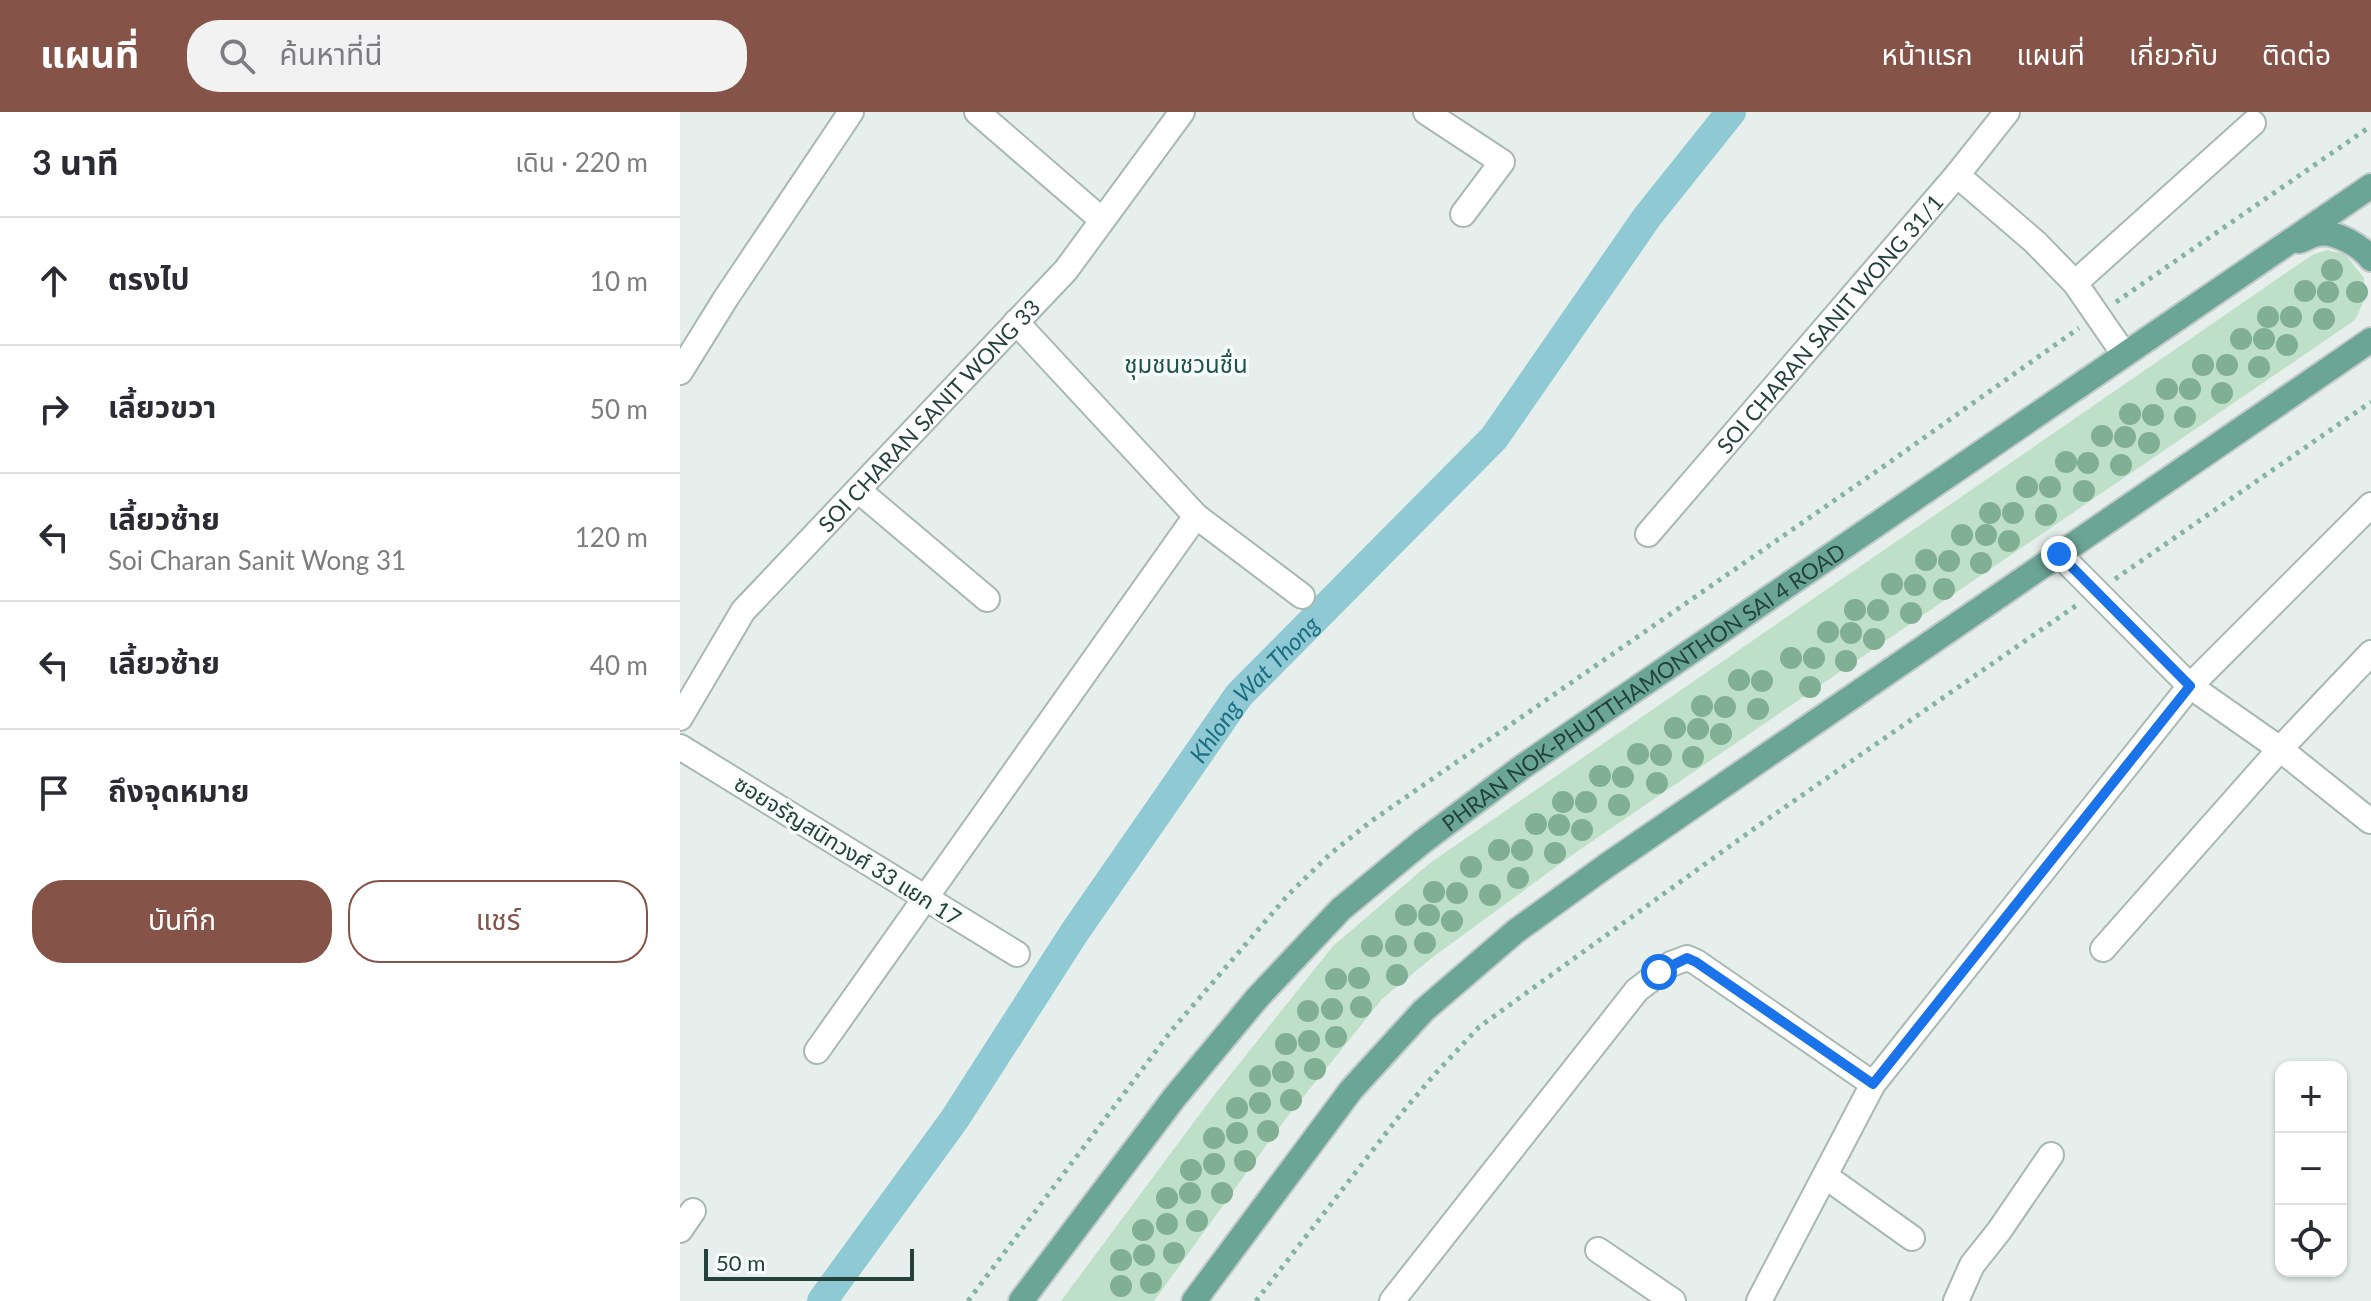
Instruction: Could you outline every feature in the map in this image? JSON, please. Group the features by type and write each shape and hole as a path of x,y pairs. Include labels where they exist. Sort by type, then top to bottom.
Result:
{"main road":[{"name":"PHRAN NOK-PHUTTHAMONTHON SAI 4 ROAD","path":"1021,1301 1174,1098 1258,997 1341,909 1422,842 1522,767 2371,186"},
{"path":"2282,247 2322,233 2344,239 2365,251 2371,259"},
{"path":"2347,356 2371,327"},
{"path":"1194,1301 1351,1090 1424,1010 1516,931 2371,340"}],"street":[{"path":"680,372 851,112"},
{"path":"977,112 1102,220"},
{"name":"SOI CHARAN SANIT WONG 33","path":"681,713 743,611 1066,270 1182,112"},
{"path":"1426,112 1502,162 1463,214"},
{"name":"SOI CHARAN SANIT WONG 31/1","path":"1648,534 1957,175 2007,112"},
{"path":"2075,283 2253,123"},
{"path":"1957,175 2035,242 2075,283 2124,354"},
{"path":"1016,322 1196,516 1302,596"},
{"path":"858,490 987,599"},
{"path":"1765,1299 1873,1084 2190,686 2371,505"},
{"path":"817,1051 1196,516"},
{"path":"2059,554 2190,686 2280,749 2370,821"},
{"path":"2103,949 2280,749 2371,653"},
{"name":"ซอยจรัญสนิทวงศ์ 33 แยก 17","path":"680,747 1017,954"},
{"path":"1392,1301 1637,990 1671,964 1687,958 1696,962 1873,1084"},
{"path":"1956,1301 1972,1265 2051,1155"},
{"path":"1825,1176 1912,1238"},
{"path":"1598,1250 1673,1301"}],"path":[{"path":"1256,1301 1400,1115 1479,1027 1762,823 2371,402"}],"green space":[{"path":"2327,250 2345,254 2364,278 2364,301 2355,320 1575,853 1433,957 1382,999 1284,1121 1154,1301 1061,1301 1211,1099 1333,946 1430,863 2312,255"}],"waterway":[{"name":"Khlong Wat Thong","path":"822,1301 954,1120 1074,933 1239,695 1494,438 1647,217 1731,112"}],"district":[{"name":"ชุมชนชวนชื่น","path":"1186,363"}],"route":[{"path":"1659,972 1687,958 1696,962 1873,1084 2190,686 2059,554"}]}
